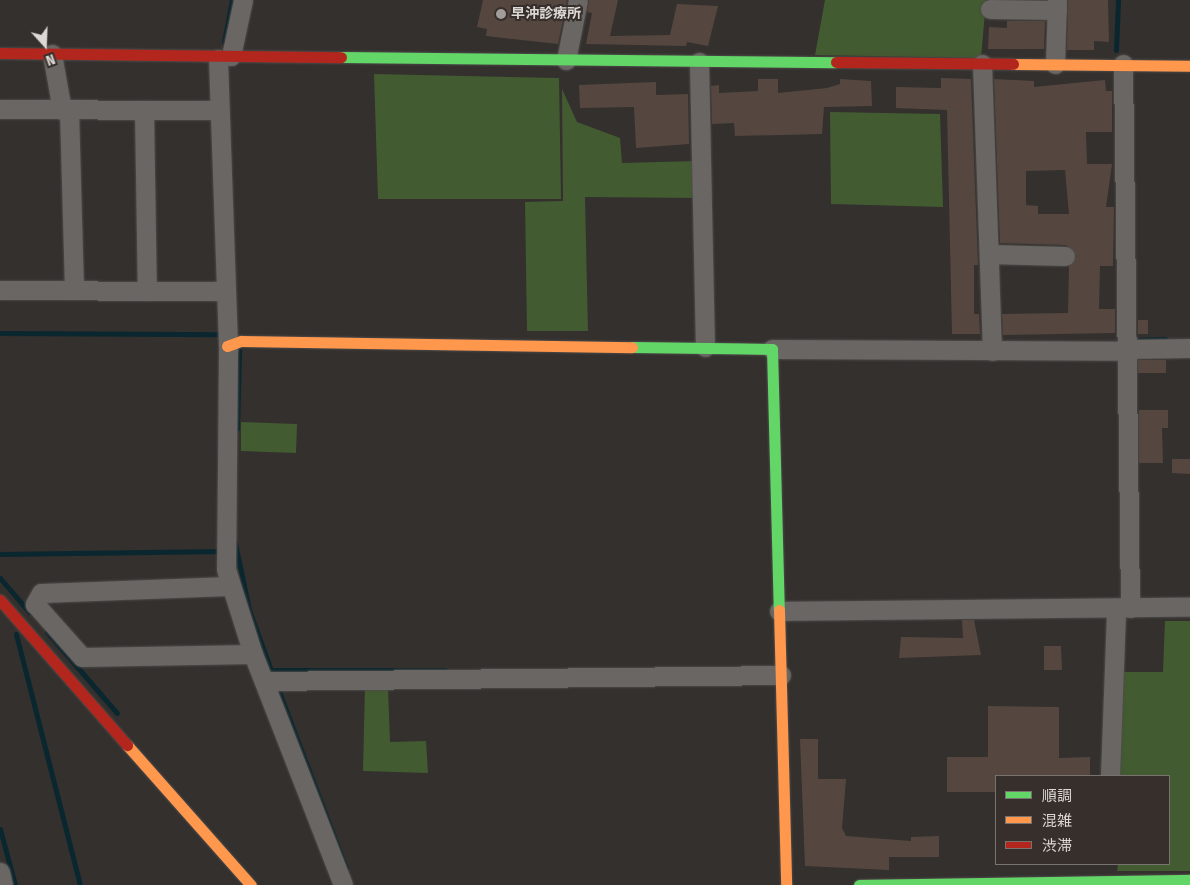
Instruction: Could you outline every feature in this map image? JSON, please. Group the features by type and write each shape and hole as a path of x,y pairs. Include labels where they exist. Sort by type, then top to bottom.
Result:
{"street":[{"path":"243,0 221,61 220,110 225,291 230,340 225,551 229,586 253,654 271,681 344,885"},
{"path":"566,60 578,0"},
{"path":"990,9 1057,5 1055,64"},
{"path":"0,53 221,61 566,60 699,67 982,69 1055,64 1123,71 1190,66"},
{"path":"52,54 65,110 74,290"},
{"path":"699,67 705,340"},
{"path":"982,69 992,345"},
{"path":"1110,775 1121,613 1124,347 1123,71"},
{"path":"0,110 220,110"},
{"path":"144,110 147,291"},
{"path":"989,254 1065,256"},
{"path":"0,290 225,291"},
{"path":"230,340 705,340 772,349 992,345 1190,348"},
{"path":"772,349 786,885"},
{"path":"229,586 42,593 35,604 82,657 253,654"},
{"path":"0,600 30,631 251,885"},
{"path":"779,611 1121,613 1190,608"},
{"path":"30,631 46,618"},
{"path":"271,681 781,675"},
{"path":"0,872 3,885"},
{"path":"859,885 1113,878 1190,880"}],"green space":[{"path":"825,0 986,0 981,58 815,55"},
{"path":"374,74 559,78 561,199 378,199"},
{"path":"562,89 577,122 620,138 622,163 697,161 698,198 585,197 588,331 527,331 525,202 563,201"},
{"path":"830,112 940,114 943,207 831,204"},
{"path":"241,422 297,424 296,453 241,451"},
{"path":"1165,621 1190,621 1190,871 1117,871 1118,865 1170,865 1170,775 1118,775 1119,672 1163,672"},
{"path":"365,686 388,687 390,742 426,741 428,773 363,771"}],"building":[{"path":"483,0 567,0 558,44 486,36 487,29 477,27"},
{"path":"589,0 618,0 610,36 670,35 677,4 718,6 708,46 687,42 686,46 586,44 592,13 587,12"},
{"path":"1068,0 1108,0 1109,42 1094,41 1094,50 1067,50"},
{"path":"1007,21 1045,21 1044,49 988,49 989,27 1007,28"},
{"path":"941,78 971,79 978,265 974,265 974,314 979,314 980,334 952,334 947,110 896,108 896,87 941,88"},
{"path":"758,79 778,79 778,93 827,88 840,84 840,79 871,81 872,106 824,107 822,134 735,136 734,123 712,124 711,86 719,85 719,93 758,91"},
{"path":"994,79 1034,81 1034,87 1105,80 1106,91 1112,91 1112,132 1086,132 1087,164 1112,164 1106,207 1114,207 1113,266 1100,266 1099,309 1115,309 1115,333 1003,335 1002,314 1068,313 1069,266 1076,256 1066,245 1000,243","holes":["1065,170 1069,214 1038,214 1038,206 1026,205 1026,171"]},
{"path":"656,82 656,95 688,94 689,144 636,148 634,107 580,108 579,85"},
{"path":"1138,320 1148,320 1148,334 1138,334"},
{"path":"1138,360 1166,360 1166,373 1138,373"},
{"path":"1139,410 1168,410 1168,428 1162,428 1163,463 1139,463"},
{"path":"1172,459 1190,459 1190,474 1172,473"},
{"path":"962,620 974,620 981,655 899,658 901,637 963,638"},
{"path":"1044,646 1061,646 1062,670 1044,670"},
{"path":"988,706 1059,707 1059,758 1090,757 1090,775 995,775 995,792 947,792 947,757 988,757"},
{"path":"800,739 818,739 818,779 846,779 842,828 846,836 911,841 911,837 939,836 939,857 889,857 889,870 805,866"}],"waterway":[{"path":"224,42 232,0"},
{"path":"1116,50 1118,0"},
{"path":"0,333 223,334"},
{"path":"1131,340 1165,339"},
{"path":"237,429 239,350"},
{"path":"235,543 249,610 273,676"},
{"path":"0,554 223,551"},
{"path":"0,578 29,612"},
{"path":"47,632 117,713"},
{"path":"16,634 80,885"},
{"path":"271,670 445,670"},
{"path":"276,684 346,868"},
{"path":"0,829 15,885"}],"traffic: fast":[{"path":"341,57 836,62"},
{"path":"632,347 772,349 779,610"},
{"path":"859,885 1190,880"}],"traffic: slow":[{"path":"1013,64 1190,66"},
{"path":"227,346 241,341 632,347"},
{"path":"779,610 786,885"},
{"path":"127,745 251,885"}],"traffic: jam":[{"path":"0,53 341,57"},
{"path":"836,62 1013,64"},
{"path":"0,600 127,745"}],"place":[{"name":"早沖診療所","path":"501,14"}]}
